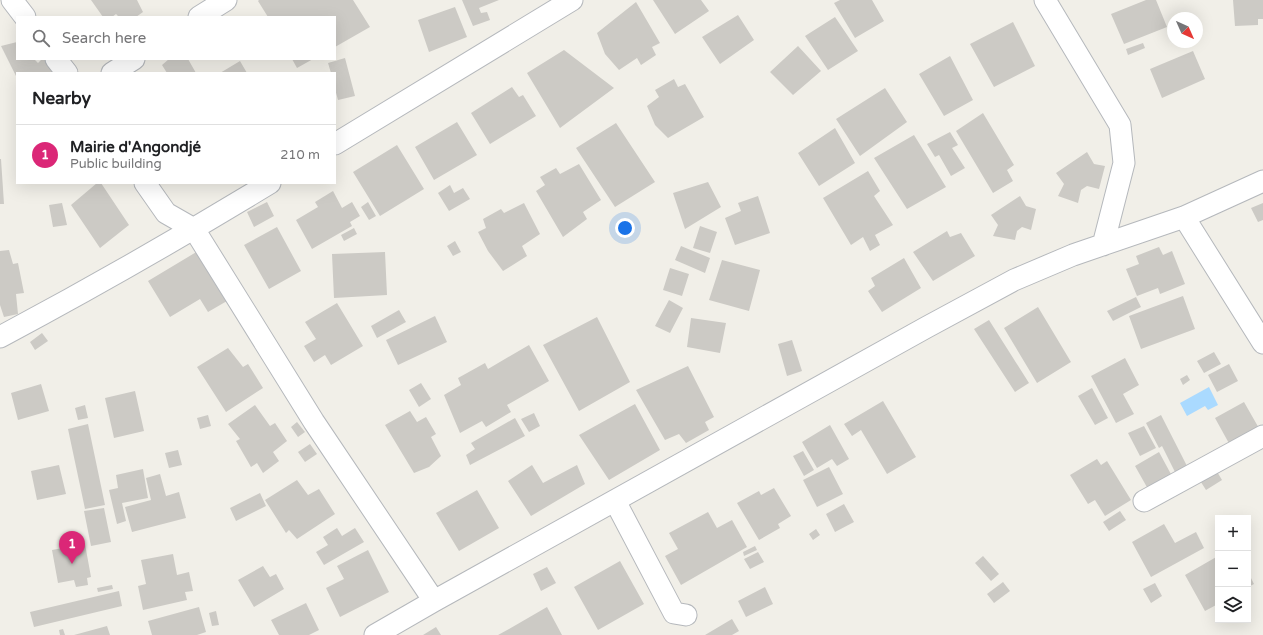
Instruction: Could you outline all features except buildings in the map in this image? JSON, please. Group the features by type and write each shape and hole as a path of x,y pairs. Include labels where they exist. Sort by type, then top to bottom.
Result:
{"street":[{"path":"12,0 24,16"},
{"path":"201,16 226,0"},
{"path":"336,143 572,0"},
{"path":"1045,0 1120,125 1124,163 1103,245"},
{"path":"57,60 66,72"},
{"path":"114,72 132,60"},
{"path":"375,635 614,500 926,327 1014,280 1073,255 1184,217 1263,181"},
{"path":"146,184 166,214 194,229 314,422 434,601"},
{"path":"0,337 194,229 268,184"},
{"path":"1184,217 1263,343"},
{"path":"1144,501 1263,436"},
{"path":"614,500 674,613 686,615"}],"water":[{"path":"1209,387 1218,405 1208,410 1205,406 1187,416 1180,403"}],"place":[{"name":"Mairie d'Angondjé","path":"72,564"}]}
